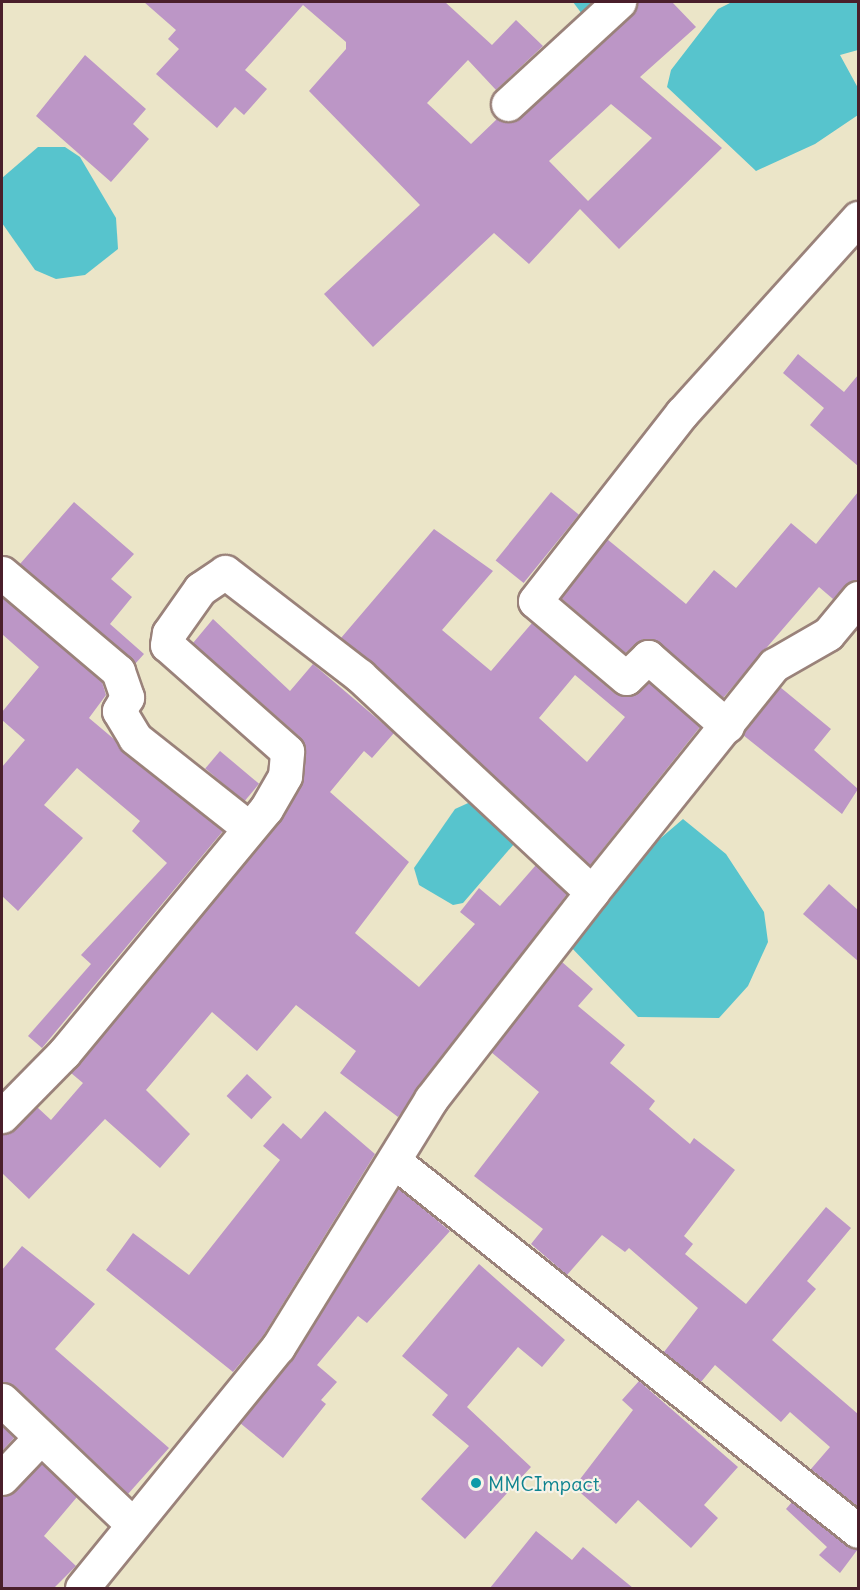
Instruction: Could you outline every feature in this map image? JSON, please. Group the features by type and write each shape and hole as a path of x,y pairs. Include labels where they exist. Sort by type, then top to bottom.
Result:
{"street":[{"path":"508,104 619,2"},
{"path":"727,726 648,657 626,678 535,601 682,413 858,218"},
{"path":"2,1116 64,1053 249,828 285,776 287,751 167,645 169,633 200,589 225,572 248,585 360,676 592,892"},
{"path":"2,573 118,671 127,697 119,711 135,738 249,828"},
{"path":"82,1588 131,1523 278,1347 431,1099 592,892 774,665 828,634 858,598"},
{"path":"394,1161 858,1531"},
{"path":"2,1401 131,1523"},
{"path":"2,1478 40,1438"}],"water":[{"path":"573,2 614,2 588,22"},
{"path":"732,2 858,2 858,50 840,55 858,88 858,115 815,144 756,171 667,87 671,70 718,9"},
{"path":"38,147 65,147 80,157 116,218 118,249 85,275 56,279 35,270 2,223 2,178"},
{"path":"477,799 520,837 463,903 453,905 419,885 414,868 455,809"},
{"path":"683,819 726,854 764,912 768,942 748,986 719,1018 638,1017 569,945 609,903 641,855"}],"building":[{"path":"144,2 445,2 492,45 516,20 543,46 496,90 468,60 427,103 471,144 497,119 521,118 632,16 637,2 672,2 696,27 640,77 722,148 619,249 580,209 529,264 494,233 373,347 324,294 420,205 309,91 346,49 346,42 303,5 245,70 267,89 244,115 235,107 217,128 156,74 179,49 168,39 176,30","holes":["611,104 652,138 588,201 549,161"]},
{"path":"85,55 146,109 133,124 149,139 111,182 36,116"},
{"path":"798,354 844,392 858,375 858,466 810,425 824,408 783,373"},
{"path":"551,492 579,515 524,583 496,560"},
{"path":"858,492 858,580 833,599 819,587 723,698 660,643 643,639 625,653 561,598 607,539 686,604 714,570 736,588 791,523 816,544"},
{"path":"74,502 134,554 111,579 132,597 110,624 144,654 135,664 20,564"},
{"path":"434,529 493,571 442,630 491,671 532,623 614,693 632,696 649,682 700,727 590,865 341,638","holes":["575,675 625,717 587,762 539,718"]},
{"path":"2,597 102,682 106,695 89,718 223,831 42,1048 28,1036 91,964 81,955 167,863 132,831 140,821 77,768 44,805 83,838 18,911 2,896 2,767 25,740 2,720 2,712 39,667 2,634"},
{"path":"213,619 290,691 313,664 394,733 372,758 364,751 330,792 409,862 355,933 419,987 475,924 460,912 479,888 500,906 536,865 567,894 398,1117 340,1073 356,1051 296,1005 257,1051 212,1012 146,1090 190,1134 160,1168 105,1119 29,1199 2,1173 2,1134 15,1130 37,1107 51,1120 83,1083 71,1073 280,821 301,785 306,752 300,737 193,643"},
{"path":"780,687 831,729 814,750 858,789 842,814 743,735"},
{"path":"220,751 259,784 244,801 205,769"},
{"path":"829,884 858,910 858,961 803,914"},
{"path":"562,962 593,989 578,1006 625,1045 610,1063 655,1101 649,1109 690,1144 694,1138 735,1170 684,1236 693,1244 685,1254 746,1304 826,1207 851,1228 807,1281 816,1289 772,1340 858,1414 858,1507 811,1469 830,1447 790,1412 781,1422 715,1365 701,1382 664,1352 698,1308 629,1248 625,1252 602,1235 567,1275 531,1244 543,1229 474,1176 539,1092 491,1052"},
{"path":"247,1074 272,1097 251,1119 227,1096"},
{"path":"325,1111 375,1154 263,1336 233,1372 106,1270 133,1233 189,1275 280,1160 263,1146 283,1123 301,1139"},
{"path":"398,1188 450,1231 367,1323 358,1316 317,1365 337,1382 321,1400 326,1404 283,1458 240,1423 294,1357"},
{"path":"22,1246 95,1304 55,1349 169,1448 128,1494 15,1386 2,1382 2,1270"},
{"path":"479,1264 565,1340 542,1367 518,1347 467,1407 531,1467 465,1539 421,1499 469,1446 432,1415 448,1395 402,1356"},
{"path":"639,1381 738,1467 704,1505 718,1518 691,1548 638,1500 616,1524 574,1487 633,1410 622,1400"},
{"path":"2,1425 14,1438 2,1451"},
{"path":"42,1464 77,1497 44,1536 76,1566 54,1588 2,1588 2,1496 16,1491"},
{"path":"792,1502 858,1549 840,1573 819,1555 827,1547 786,1509"},
{"path":"536,1531 572,1560 583,1547 633,1588 490,1588"}],"place":[{"name":"MMCImpact","path":"476,1483"}]}
